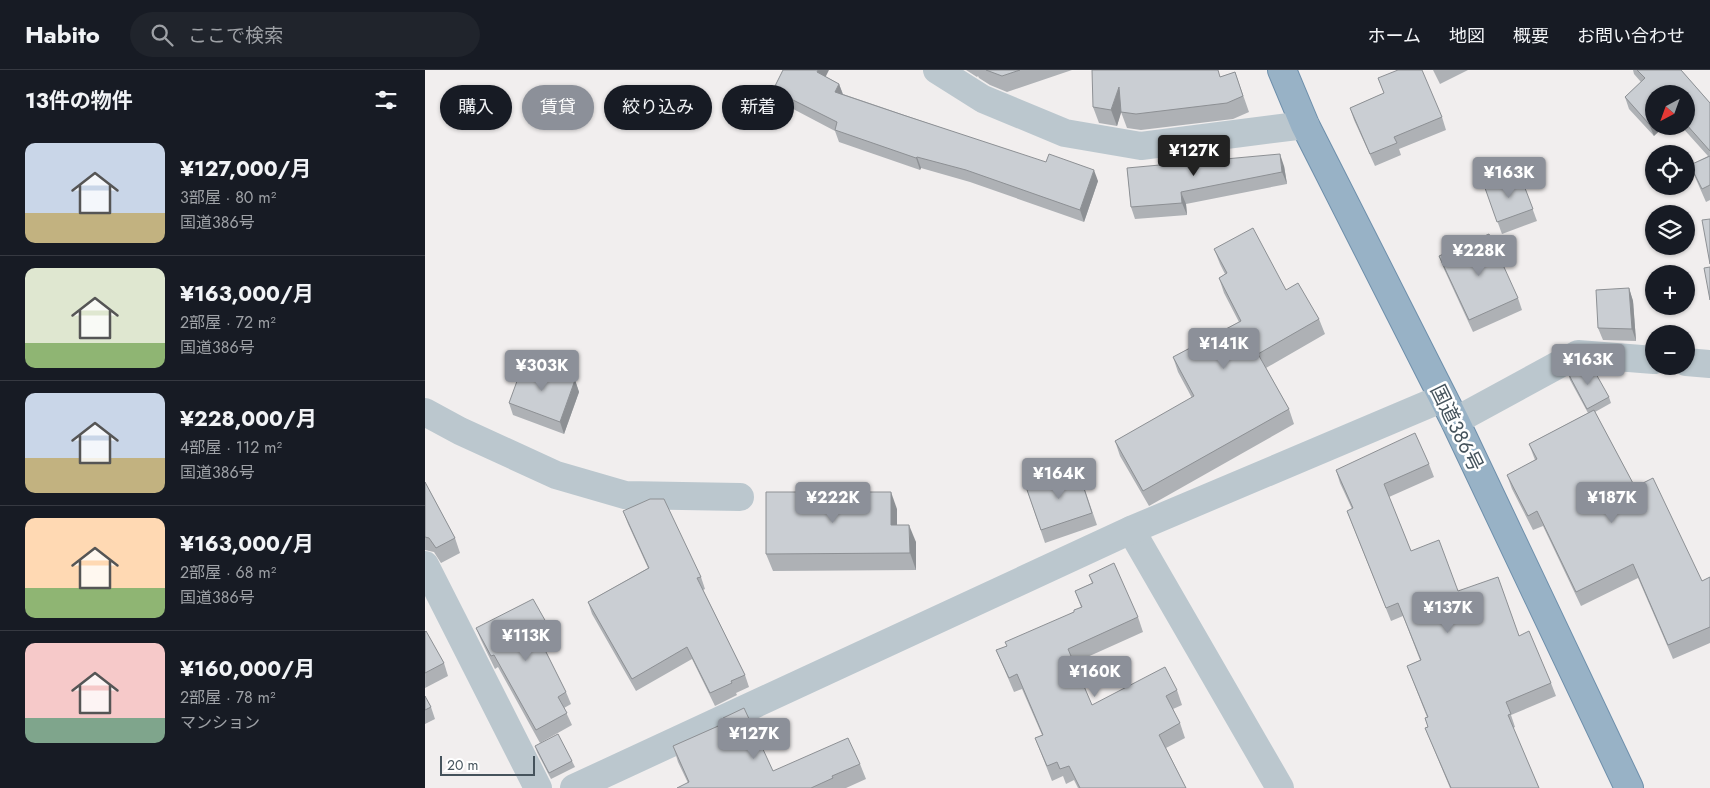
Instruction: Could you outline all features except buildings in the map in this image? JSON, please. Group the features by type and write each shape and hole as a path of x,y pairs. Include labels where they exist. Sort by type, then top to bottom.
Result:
{"highway":[{"name":"国道386号","path":"1282,70 1305,125 1449,410 1629,788"}],"street":[{"path":"937,70 983,99 1065,133 1141,146 1305,125"},
{"path":"573,788 1131,530 1449,410 1578,354 1645,359"},
{"path":"1695,363 1710,364"},
{"path":"425,412 460,431 556,475 625,495 740,497"},
{"path":"1131,530 1281,788"},
{"path":"425,565 538,788"}]}
